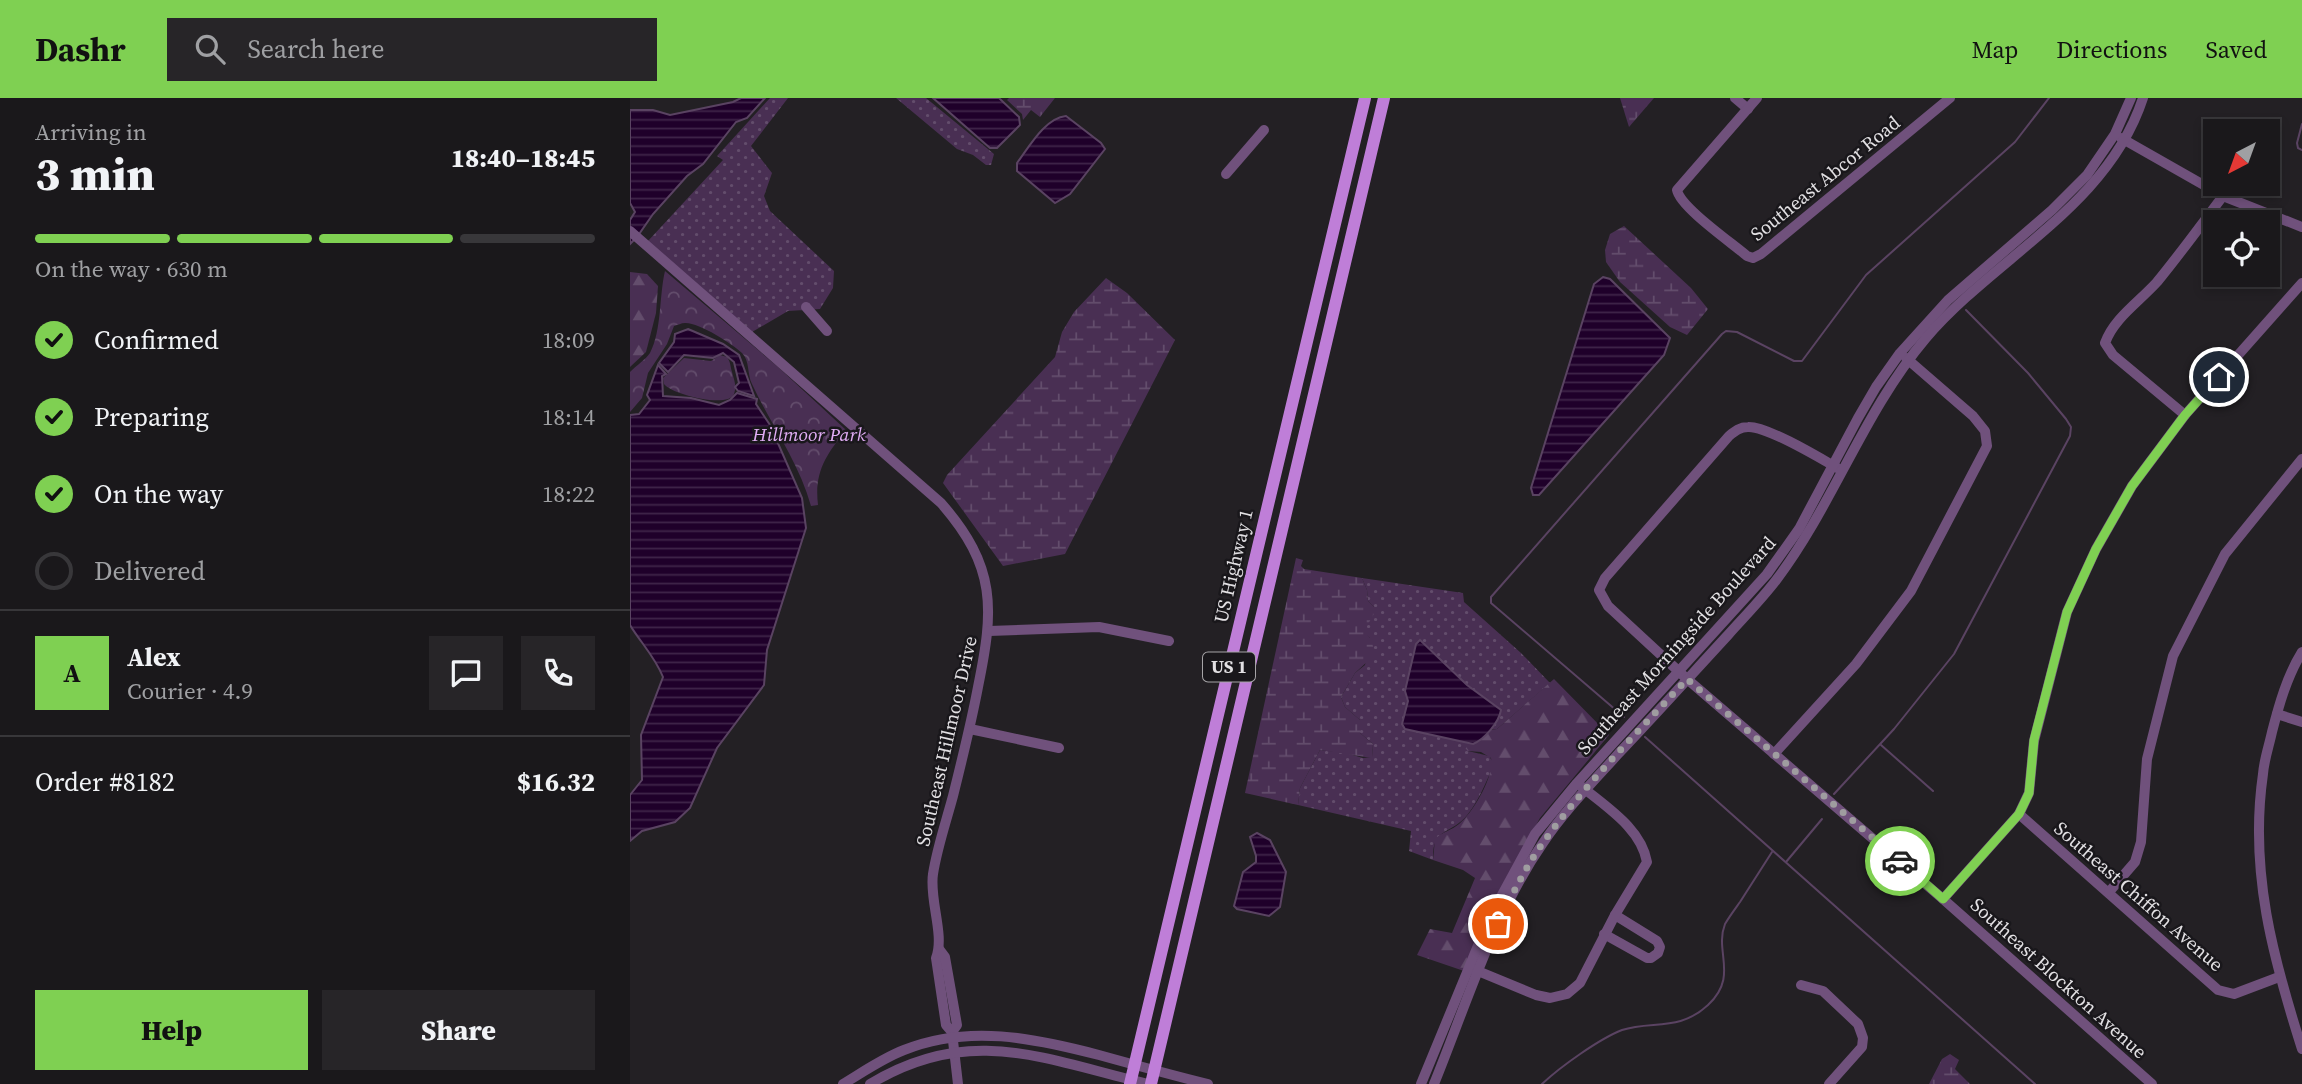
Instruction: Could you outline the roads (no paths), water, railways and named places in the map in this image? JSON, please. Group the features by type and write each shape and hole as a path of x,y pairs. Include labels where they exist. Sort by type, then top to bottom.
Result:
{"main road":[{"name":"US Highway 1","path":"1130,1082 1365,98"},
{"name":"US Highway 1","path":"1150,1084 1384,98"},
{"path":"1332,239 1336,256 1344,265"},
{"path":"1324,270 1331,279 1336,298"},
{"path":"1232,653 1238,669 1246,675"},
{"path":"1228,674 1235,682 1239,703"}],"street":[{"path":"1735,98 1748,109 1757,98"},
{"name":"Southeast Abcor Road","path":"1748,109 1677,190 1678,195 1693,211 1747,256 1753,258 1949,98"},
{"name":"Southeast Morningside Boulevard","path":"2120,137 2132,98"},
{"name":"Southeast Morningside Boulevard","path":"1434,1084 1489,919 1520,870 1767,574 1799,529 1876,387 1955,308 1977,282 2093,183 2143,98"},
{"path":"1226,174 1264,130"},
{"path":"2120,137 2203,185"},
{"path":"2185,415 2113,355 2105,343 2109,330 2154,285 2223,196 2302,227"},
{"name":"Southeast Hillmoor Drive","path":"634,234 941,503 966,534 979,563 988,599 989,631 970,729 933,874 933,901 939,949 945,957 957,1025 952,1034 958,1084"},
{"path":"1943,899 2019,814 2029,793 2034,740 2067,612 2096,549 2132,486 2185,415 2302,283"},
{"path":"806,307 827,331"},
{"path":"1774,754 1856,664 1911,591 1987,446 1985,431 1973,416 1904,357"},
{"name":"Southeast Morningside Boulevard","path":"1520,870 1535,834 1577,783 1775,582 1808,535 1904,357"},
{"name":"Southeast Blockton Avenue","path":"1833,466 1765,430 1752,426 1739,428 1729,436 1605,578 1599,590 1608,606 1683,675 2152,1084"},
{"path":"2109,892 2135,862 2141,842 2147,759 2173,656 2225,554 2302,459"},
{"path":"1833,466 1843,471"},
{"path":"989,631 1099,627 1169,641"},
{"path":"2302,652 2295,663 2277,714 2263,774 2259,842 2266,918 2279,977 2302,1049"},
{"path":"2277,714 2302,722"},
{"path":"970,729 1059,748"},
{"path":"1474,970 1536,995 1550,998 1567,994 1580,983 1615,915 1647,862 1645,848 1638,836 1577,783"},
{"name":"Southeast Chiffon Avenue","path":"2019,814 2218,989 2234,994 2279,977"},
{"path":"1605,934 1647,958 1655,957 1658,953 1660,947 1657,940 1615,915"},
{"name":"Southeast Morningside Boulevard","path":"1422,1084 1474,970"},
{"path":"1801,985 1823,991 1858,1024 1863,1038 1862,1047 1829,1084"},
{"path":"843,1084 903,1050 952,1034 1026,1038 1208,1084"},
{"path":"870,1084 908,1064 954,1051 988,1049 1038,1055 1130,1082 1150,1084"},
{"path":"1432,1059 1442,1064"}],"waterway":[{"path":"1624,717 1491,603 1491,597 1722,334 1726,331 1737,332 1794,361 1802,361 1866,275 2015,142 2049,98"},
{"path":"2302,124 2297,143 2302,150"},
{"path":"1834,794 1894,729 1954,654 2070,436 2071,427 2066,419 2028,373 1966,310"},
{"path":"1645,737 2035,1084"},
{"path":"1881,745 1933,791"},
{"path":"1786,862 1822,819"},
{"path":"1542,1084 1580,1054 1613,1034 1633,1027 1687,1019 1708,1005 1722,984 1722,934 1725,924 1772,852"}],"park label":[{"name":"Hillmoor Park","path":"809,434"}]}
